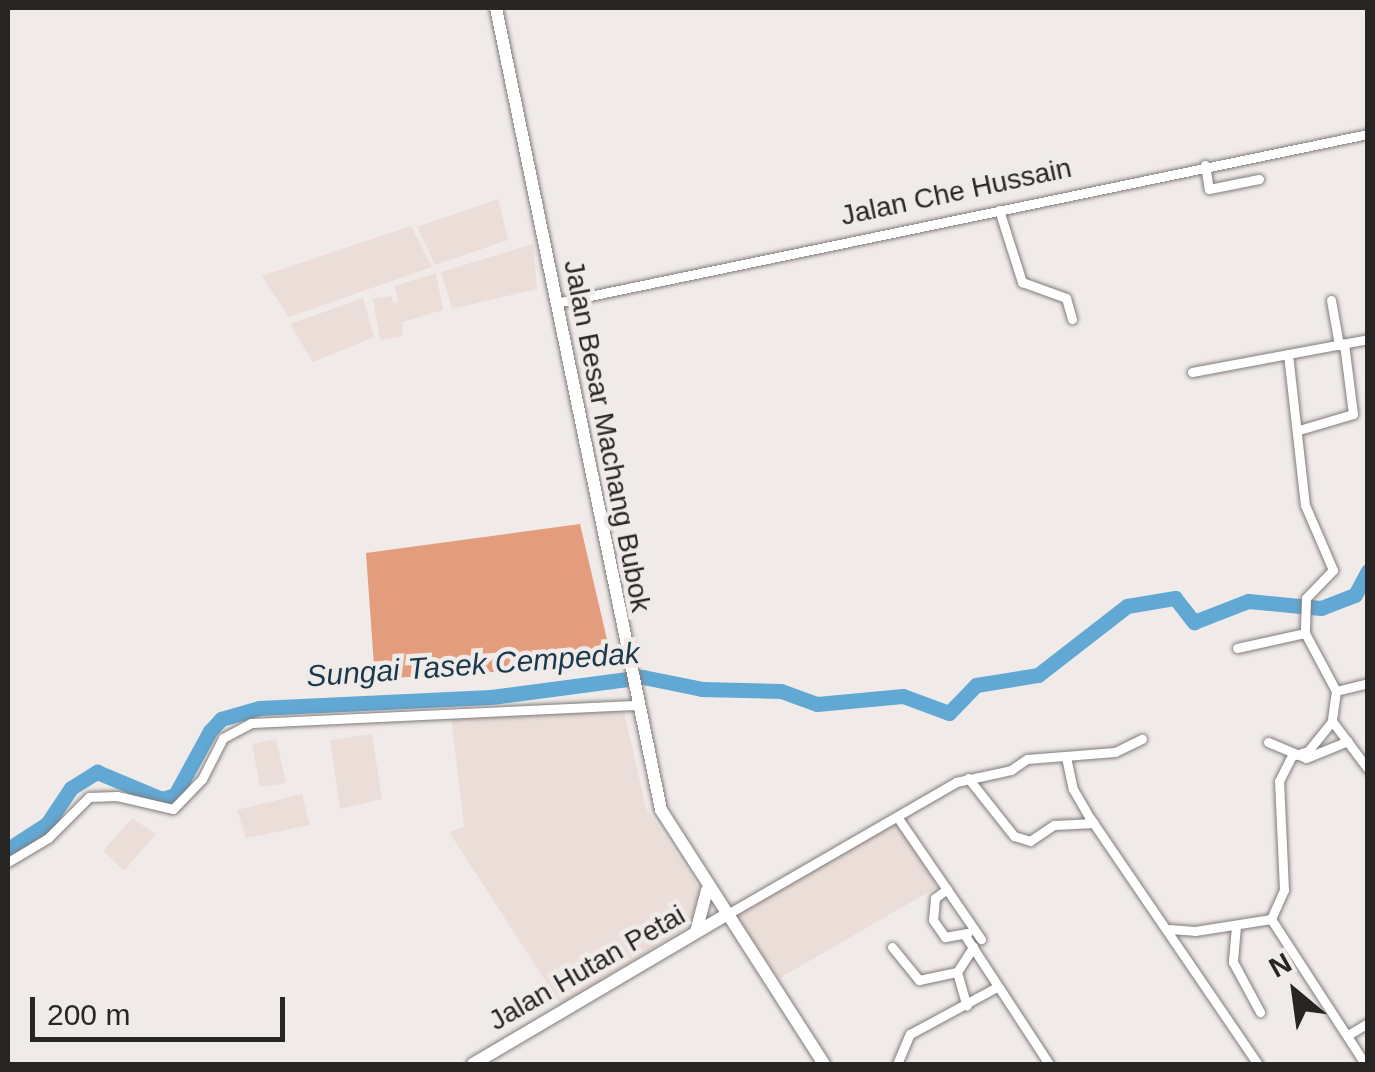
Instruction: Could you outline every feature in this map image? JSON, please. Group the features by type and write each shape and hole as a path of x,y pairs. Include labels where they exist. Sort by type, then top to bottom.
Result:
{"main road":[{"name":"Jalan Besar Machang Bubok","path":"496,8 634,705 661,810 726,916"},
{"path":"707,886 706,911 697,933 742,938"},
{"path":"726,916 824,1064"},
{"name":"Jalan Hutan Petai","path":"474,1064 726,916"}],"street":[{"name":"Jalan Che Hussain","path":"556,302 1368,134"},
{"path":"1205,165 1209,188 1259,180"},
{"path":"999,210 1022,282 1066,298 1072,319"},
{"path":"1299,430 1353,414 1331,300"},
{"path":"1192,372 1368,340"},
{"path":"1288,354 1305,506 1332,570 1306,598 1306,633 1336,692 1332,721 1308,752 1292,756"},
{"path":"1237,648 1306,633"},
{"path":"1336,692 1368,683"},
{"path":"8,862 48,838 88,798 116,796 173,810 202,779 223,738 250,723 634,705"},
{"path":"1332,721 1368,769"},
{"path":"726,916 968,778 1038,756 1066,757 1080,750 1116,752 1142,739"},
{"path":"1268,742 1292,756 1319,756 1348,741"},
{"path":"1271,919 1284,890 1276,791 1292,756"},
{"path":"1066,757 1072,789 1258,1064"},
{"path":"968,778 1014,836 1030,841 1054,825 1094,824"},
{"path":"898,818 946,890 997,987 1049,1064"},
{"path":"946,890 935,898 933,920 945,937 968,932 981,939"},
{"path":"1168,928 1236,926 1271,919"},
{"path":"1271,919 1366,1064"},
{"path":"1236,926 1233,962 1260,1012"},
{"path":"892,947 919,980 957,972 973,947"},
{"path":"957,972 967,1006"},
{"path":"897,1064 910,1034 997,987"},
{"path":"1348,1035 1368,1023"}],"shaded area":[{"path":"498,199 508,240 435,265 417,227"},
{"path":"411,226 432,267 289,317 262,276"},
{"path":"533,244 537,289 452,309 441,272"},
{"path":"436,273 443,310 402,322 403,336 380,340 373,299 392,296 393,304 399,302 394,286"},
{"path":"363,298 374,337 313,362 290,324"},
{"path":"580,524 613,665 375,679 366,553"},
{"path":"623,707 646,808 704,896 696,921 561,1005 449,832 464,827 451,716"},
{"path":"372,734 382,799 340,809 330,740"},
{"path":"276,739 286,783 260,787 252,744"},
{"path":"302,794 310,825 246,838 237,810"},
{"path":"132,818 156,834 124,871 103,851"},
{"path":"891,825 900,826 937,887 780,978 735,915"}],"waterway":[{"name":"Sungai Tasek Cempedak","path":"8,849 47,824 71,788 97,772 162,799 175,795 210,731 221,719 259,708 491,697 643,677 702,689 781,691 817,704 903,696 949,713 976,685 1038,675 1127,606 1175,598 1194,622 1248,601 1321,608 1355,595 1368,571"}]}
